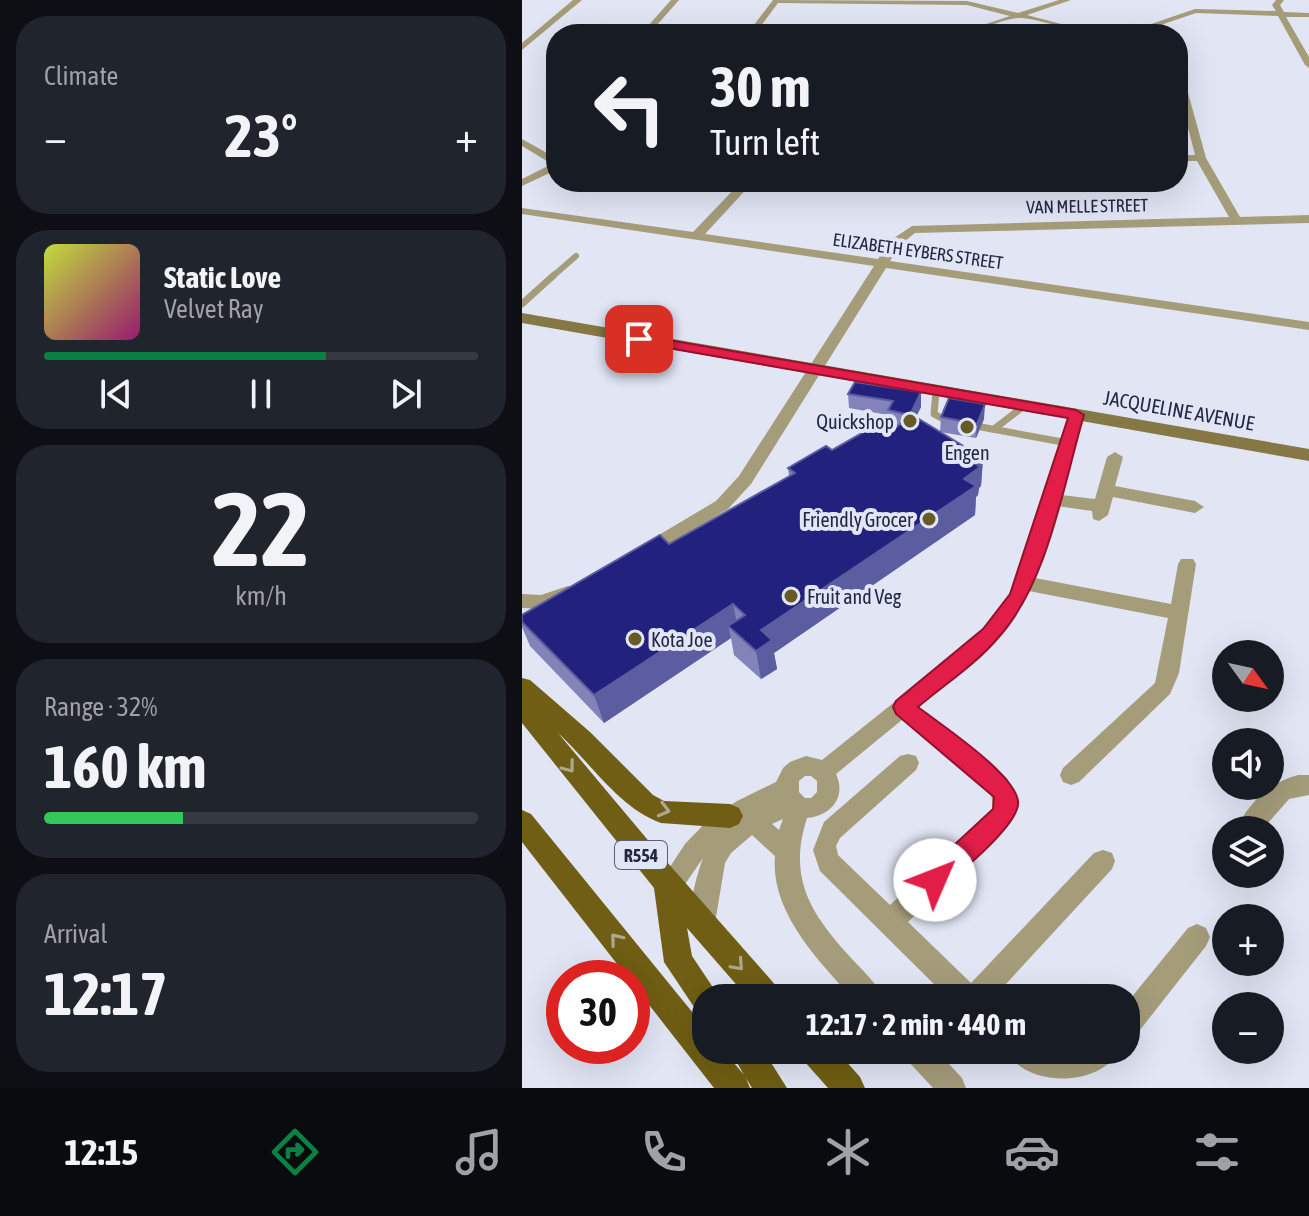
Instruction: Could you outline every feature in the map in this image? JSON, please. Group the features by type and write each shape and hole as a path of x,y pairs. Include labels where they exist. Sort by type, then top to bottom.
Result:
{"main road":[{"path":"522,687 581,739 644,803 661,812 741,819"},
{"name":"R554","path":"522,705 668,888 756,984"},
{"path":"522,822 734,1088"},
{"path":"668,888 678,962 694,984"},
{"path":"755,1064 771,1088"},
{"path":"828,1064 849,1088"}],"street":[{"path":"549,24 578,0"},
{"path":"654,24 675,0"},
{"path":"991,24 1067,0"},
{"path":"1280,0 1276,5 1301,39 1308,63"},
{"path":"759,24 776,1 967,3 1051,24"},
{"path":"1154,24 1187,12 1281,14 1306,18"},
{"path":"522,47 546,27"},
{"path":"1188,109 1201,158 1237,222"},
{"path":"522,142 546,158"},
{"path":"1188,158 1201,158"},
{"path":"522,183 546,170"},
{"path":"697,235 738,192"},
{"name":"ELIZABETH EYBERS STREET","path":"522,211 1309,326"},
{"name":"VAN MELLE STREET","path":"634,557 702,518 734,494 768,446 898,239 907,232 918,229 1309,219"},
{"name":"JACQUELINE AVENUE","path":"522,318 1309,455"},
{"path":"823,772 990,634 1010,610 1025,583 1076,415"},
{"path":"1102,503 1115,457"},
{"path":"1051,500 1195,507"},
{"path":"1071,775 1163,688 1169,673 1187,564"},
{"path":"1025,583 1179,613"},
{"path":"527,602 558,598 579,589"},
{"path":"890,922 1001,816 1006,806 1006,795 999,785 903,707"},
{"path":"908,763 832,830 824,840 824,852 829,863 953,984"},
{"path":"668,888 689,855 713,827 793,800 817,805 831,785 823,772 811,766 799,768 788,777 793,800 785,850 786,878 796,911 858,984"},
{"path":"1259,816 1277,793 1297,783 1309,785"},
{"path":"741,819 785,850"},
{"path":"704,926 709,870 720,846 741,819"},
{"path":"988,984 1103,861"},
{"path":"1140,1008 1197,937"},
{"path":"930,1064 952,1088"},
{"path":"1034,1064 1058,1083 1074,1083 1095,1064"}],"lane":[{"path":"522,304 576,256"},
{"path":"936,391 934,414 945,420"},
{"path":"994,429 1024,406"},
{"path":"981,427 1068,443"}],"building":[{"path":"855,382 921,392 910,415 888,410 893,401 848,394"},
{"path":"949,398 985,404 977,424 941,417"},
{"path":"914,416 983,458 974,463 980,467 964,479 976,486 761,630 772,640 756,651 728,626 745,615 733,604 594,695 522,622 522,615 660,535 669,544 795,473 788,468 826,446 832,450 878,424 889,431"}],"place":[{"name":"Quickshop","path":"910,421"},
{"name":"Engen","path":"967,427"},
{"name":"Friendly Grocer","path":"929,519"},
{"name":"Fruit and Veg","path":"791,596"},
{"name":"Kota Joe","path":"635,639"}],"route":[{"path":"639,339 1076,415 1030,570 1019,597 979,645 903,707 999,785 1006,795 1006,806 1001,816 935,880"}]}
